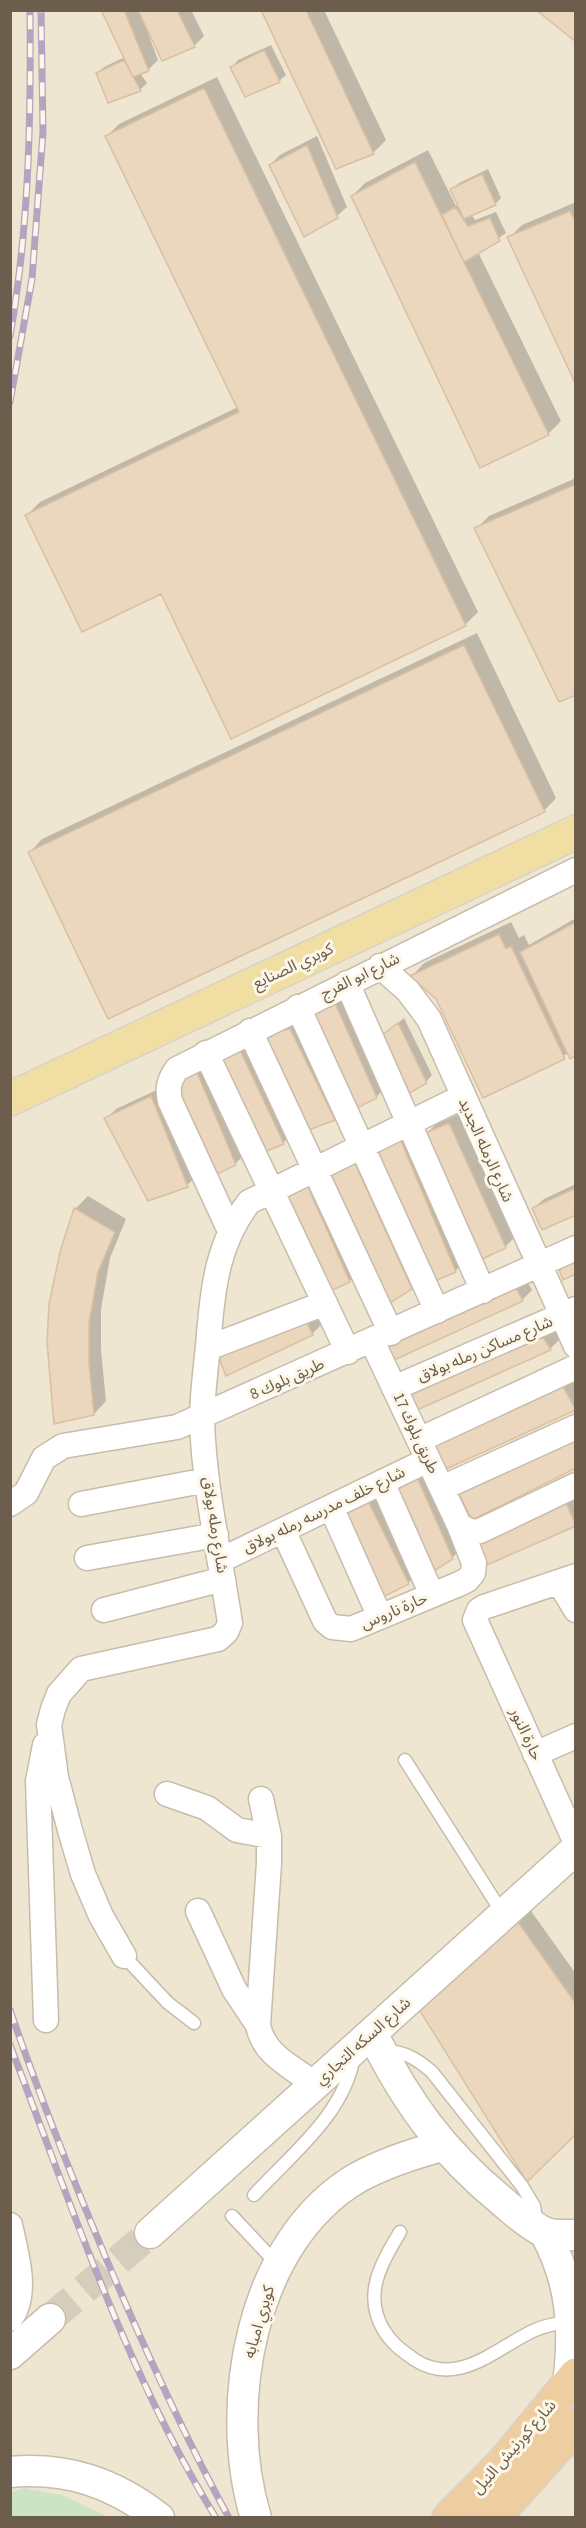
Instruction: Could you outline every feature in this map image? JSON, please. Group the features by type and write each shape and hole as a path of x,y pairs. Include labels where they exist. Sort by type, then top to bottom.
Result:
{"highway":[{"name":"شارع كورنيش النيل","path":"449,2517 505,2461 572,2379"},
{"name":"شارع كورنيش النيل","path":"493,2517 576,2426"}],"main road":[{"name":"كوبري الصنايع","path":"10,1099 576,832"}],"street":[{"name":"شارع ابو الفرج","path":"230,1231 170,1101 168,1090 170,1078 177,1069 576,870"},
{"name":"شارع الرمله الجديد","path":"380,966 408,991 429,1019 538,1265 569,1312 576,1346"},
{"path":"347,983 483,1291"},
{"path":"298,1007 437,1311"},
{"name":"طريق بلوك 17","path":"250,1031 314,1169 382,1337 394,1388 459,1525"},
{"path":"206,1053 348,1352"},
{"name":"شارع رمله بولاق","path":"124,1956 101,1916 83,1874 56,1777 49,1725 59,1694 81,1669 208,1641 226,1632 230,1623 207,1480 202,1417 215,1280 220,1255 230,1231 249,1202 271,1189 462,1097"},
{"name":"طريق بلوك 8","path":"10,1504 26,1493 44,1458 63,1446 177,1427 576,1248"},
{"path":"208,1348 325,1303"},
{"name":"شارع مساكن رمله بولاق","path":"394,1388 569,1312"},
{"name":"شارع خلف مدرسه رمله بولاق","path":"104,1610 222,1570 283,1530 382,1482 424,1450 576,1367"},
{"path":"442,1488 576,1426"},
{"path":"81,1504 207,1480"},
{"path":"382,1482 432,1595"},
{"path":"459,1525 465,1530 480,1531 576,1485"},
{"path":"331,1506 380,1617"},
{"name":"حارة ناروس","path":"283,1530 324,1621 342,1630 380,1617 467,1580 473,1573 474,1563 459,1525"},
{"path":"87,1558 216,1535"},
{"path":"567,1579 576,1610"},
{"name":"حارة النور","path":"567,1579 484,1607 476,1615 477,1626 576,1843"},
{"path":"46,2020 38,1781 49,1725"},
{"path":"535,1754 576,1736"},
{"path":"167,1794 207,1808 237,1830 269,1836"},
{"path":"261,1799 269,1836 269,1863 258,2025 261,2038 268,2049 314,2084"},
{"name":"شارع السكه التجاري","path":"150,2233 314,2084 369,2044 503,1915 576,1849"},
{"path":"198,1911 229,1980 258,2025"},
{"path":"369,2044 442,2146 474,2178 541,2230 559,2259 568,2289 572,2320 572,2379"},
{"name":"كوبري امبابه","path":"256,2517 245,2462 243,2417 246,2371 254,2327 278,2265 290,2243 320,2208 356,2179 397,2158 442,2146"},
{"path":"10,2225 20,2288 18,2302 10,2319"},
{"path":"541,2230 576,2235"},
{"path":"10,2354 50,2319"},
{"path":"10,2472 67,2474 106,2484 159,2517"}],"lane":[{"path":"405,1760 503,1915"},
{"path":"124,1956 168,2003 194,2023"},
{"path":"254,2195 340,2099 369,2044 416,2058 432,2072 522,2187 534,2206 541,2230"},
{"path":"232,2216 278,2265"},
{"path":"400,2232 382,2262 373,2286 376,2316 393,2345 427,2368 465,2368 492,2356 536,2329 572,2320"}],"shaded area":[{"path":"10,11 575,11 575,2517 11,2517"}],"green space":[{"path":"23,2488 62,2495 108,2517 11,2517 11,2493"}],"building":[{"path":"101,10 124,10 149,71 133,77"},
{"path":"138,10 177,10 195,47 162,61"},
{"path":"261,10 306,10 374,154 336,169"},
{"path":"536,10 576,10 576,42"},
{"path":"264,50 280,82 245,97 230,67"},
{"path":"124,60 141,91 108,103 96,73"},
{"path":"204,88 466,626 231,739 161,594 82,632 25,515 239,412 105,136"},
{"path":"307,145 338,218 304,237 269,165"},
{"path":"415,162 549,435 480,468 351,196"},
{"path":"482,174 496,205 464,219 450,189"},
{"path":"455,207 468,226 490,218 500,241 464,262 442,215"},
{"path":"570,211 576,223 576,385 507,237"},
{"path":"576,484 576,695 559,702 474,528"},
{"path":"464,645 545,812 108,1019 28,852"},
{"path":"576,922 576,1055 570,1059 520,952"},
{"path":"499,934 506,949 511,946 565,1059 483,1098 436,999 410,976"},
{"path":"335,1003 377,1098 355,1109 312,1014"},
{"path":"398,1023 427,1083 408,1094 381,1036"},
{"path":"290,1029 335,1120 306,1131 264,1034"},
{"path":"239,1048 284,1144 262,1153 217,1056"},
{"path":"196,1070 236,1165 217,1174 173,1079"},
{"path":"151,1096 188,1187 148,1201 104,1118"},
{"path":"449,1123 506,1248 480,1260 423,1134"},
{"path":"400,1139 456,1272 435,1281 375,1152"},
{"path":"354,1161 412,1289 390,1303 330,1172"},
{"path":"307,1185 350,1282 326,1293 286,1194"},
{"path":"576,1188 576,1215 542,1230 532,1208"},
{"path":"74,1208 115,1232 98,1272 89,1323 89,1363 94,1415 54,1424 47,1342 49,1304 60,1252"},
{"path":"576,1251 576,1274 563,1280 556,1260"},
{"path":"512,1281 523,1301 392,1361 384,1342"},
{"path":"304,1317 313,1335 226,1376 217,1353"},
{"path":"538,1329 551,1350 415,1411 405,1388"},
{"path":"561,1383 576,1410 446,1469 432,1442"},
{"path":"576,1434 576,1468 472,1520 457,1490"},
{"path":"416,1475 453,1559 431,1573 392,1485"},
{"path":"366,1497 409,1584 383,1597 343,1509"},
{"path":"565,1500 576,1526 487,1565 477,1542"},
{"path":"513,1915 576,2004 576,2134 527,2182 415,2003"}],"tunnel":[{"path":"50,2319 150,2233"}],"railway":[{"path":"10,336 21,255 28,174 30,10"},
{"path":"10,402 32,279 43,132 41,10"},
{"path":"10,2010 58,2141 138,2333 229,2518"},
{"path":"10,2045 78,2226 127,2346 154,2405 216,2518"}]}
